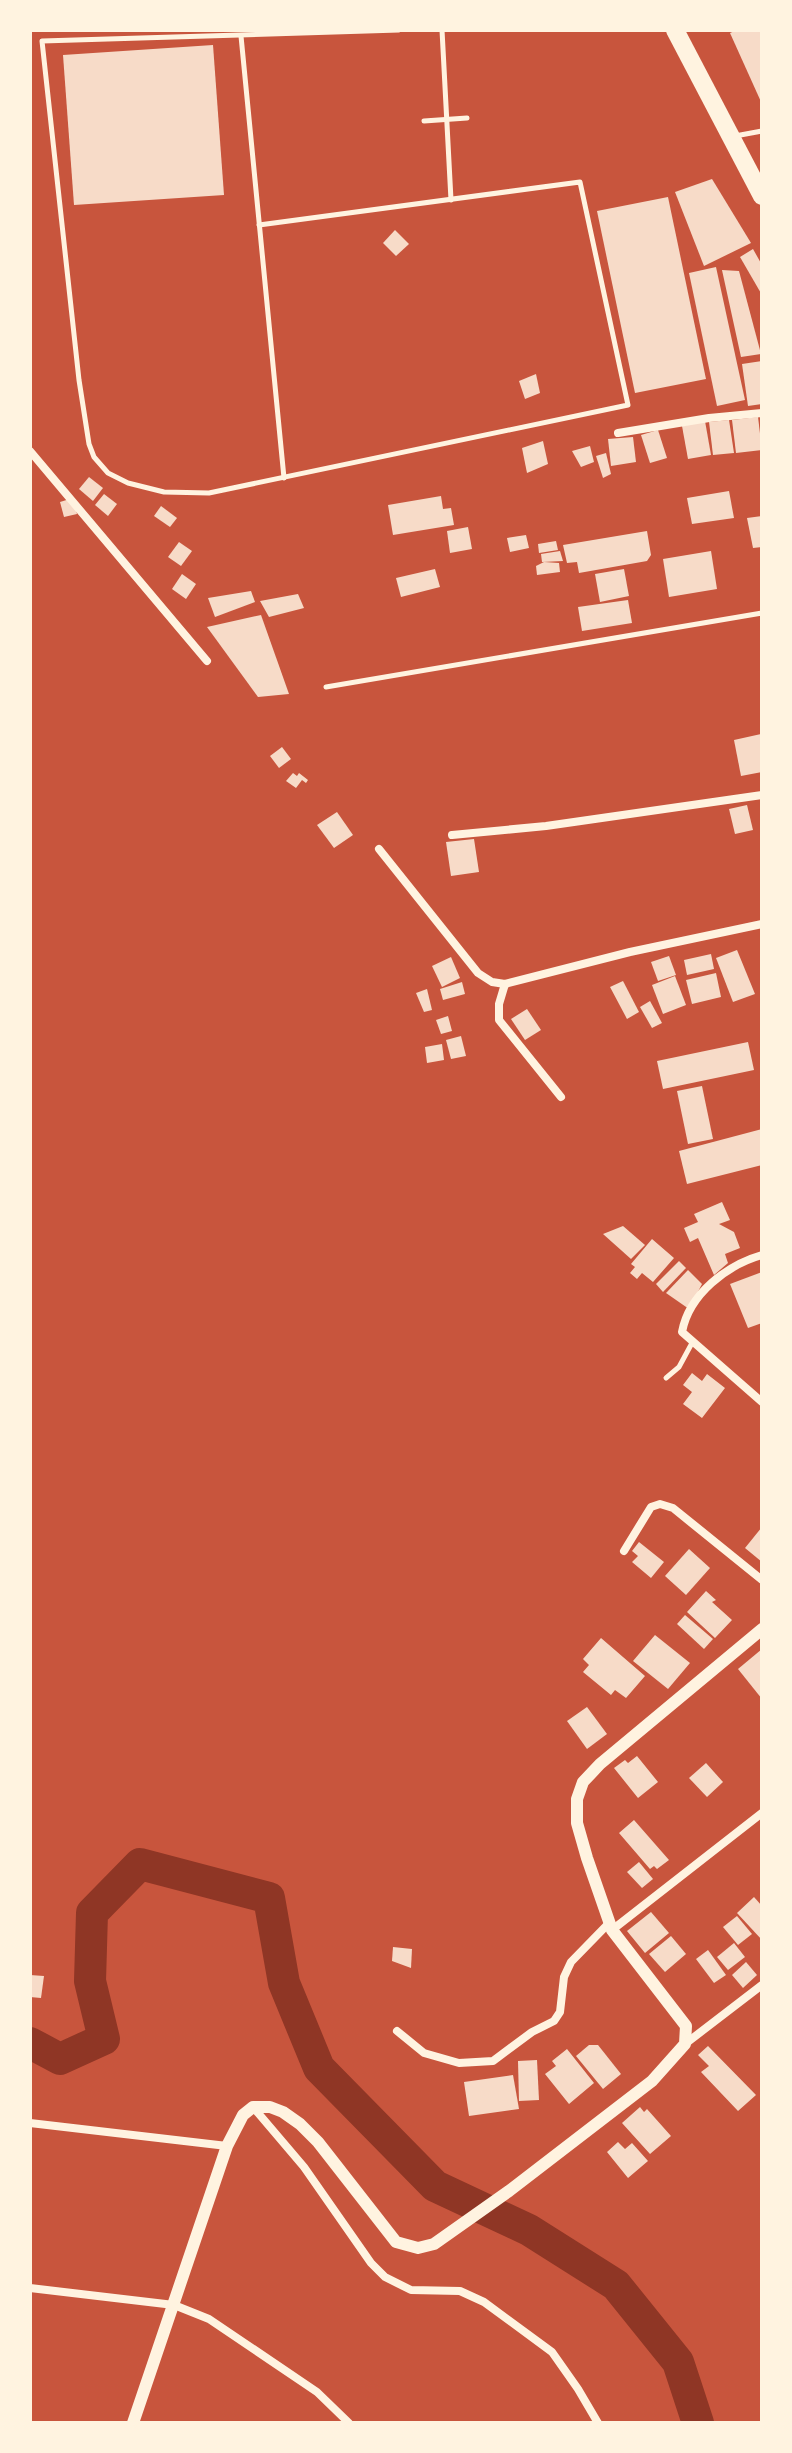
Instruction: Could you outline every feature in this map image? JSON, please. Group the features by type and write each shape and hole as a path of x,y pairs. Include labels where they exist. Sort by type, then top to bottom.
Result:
{"highway":[{"path":"675,30 762,196"}],"street":[{"path":"618,433 762,413"},
{"path":"30,451 207,661"},
{"path":"452,835 546,826 762,795"},
{"path":"379,849 478,973 492,982 505,984 630,952 762,924"},
{"path":"505,984 499,1004 499,1020 561,1097"},
{"path":"762,1255 743,1261 710,1284 691,1310 682,1332 762,1402"},
{"path":"624,1551 651,1507 660,1504 673,1508 762,1580"},
{"path":"685,2044 686,2026 611,1926 577,1823 577,1799 583,1782 600,1764 762,1629"},
{"path":"397,2031 424,2053 459,2063 493,2061 532,2032 554,2021 560,2012 564,1977 571,1962 611,1926 762,1813"},
{"path":"133,2423 227,2146 243,2115 253,2107 270,2107 300,2124 318,2142 396,2242 418,2248 434,2244 509,2191 652,2081 685,2044 762,1985"},
{"path":"253,2107 304,2167 371,2263 385,2277 411,2290 460,2291 484,2302 552,2352 598,2423"},
{"path":"30,2123 227,2146"},
{"path":"30,2288 174,2305 209,2319 317,2392 349,2423"}],"lane":[{"path":"259,225 580,182 628,405 209,493 164,492 128,483 108,473 94,457 89,444 79,380 42,41 399,30"},
{"path":"442,30 451,200"},
{"path":"241,36 284,478"},
{"path":"424,121 467,118"},
{"path":"730,137 762,131"},
{"path":"326,687 762,613"},
{"path":"666,1378 679,1367 692,1343"}],"building":[{"path":"762,30 762,104 730,33"},
{"path":"213,45 224,195 74,205 63,55"},
{"path":"712,179 751,243 704,266 675,192"},
{"path":"668,197 706,379 635,393 597,211"},
{"path":"395,230 409,244 396,256 383,243"},
{"path":"753,249 762,265 762,295 740,257"},
{"path":"716,267 745,400 717,406 689,273"},
{"path":"722,270 739,271 761,354 741,357"},
{"path":"762,361 762,404 748,406 742,364"},
{"path":"536,374 540,393 525,399 519,381"},
{"path":"758,417 762,450 736,453 732,420"},
{"path":"729,420 734,453 713,455 709,422"},
{"path":"705,421 711,455 688,459 682,426"},
{"path":"658,430 667,458 650,463 641,435"},
{"path":"633,437 636,462 611,466 608,439"},
{"path":"543,441 548,464 527,473 522,448"},
{"path":"590,446 594,462 581,467 572,451"},
{"path":"606,453 611,474 603,478 596,456"},
{"path":"89,477 103,488 93,501 79,489"},
{"path":"729,491 734,518 692,524 687,498"},
{"path":"104,494 117,504 108,516 95,505"},
{"path":"441,496 443,509 451,508 454,525 393,535 388,505"},
{"path":"73,498 77,514 64,517 60,502"},
{"path":"161,506 177,518 170,527 154,516"},
{"path":"762,516 762,547 753,548 747,518"},
{"path":"468,527 472,549 450,553 447,531"},
{"path":"647,531 651,555 647,561 579,573 577,562 567,563 563,545"},
{"path":"526,535 529,548 510,552 507,538"},
{"path":"556,541 558,550 539,553 538,544"},
{"path":"179,542 192,551 181,566 168,557"},
{"path":"560,551 563,561 542,562 541,554"},
{"path":"711,551 717,589 669,597 663,559"},
{"path":"544,562 559,563 560,572 537,575 536,566"},
{"path":"435,569 440,587 401,597 396,578"},
{"path":"624,569 629,596 600,602 595,574"},
{"path":"182,574 196,584 186,599 172,589"},
{"path":"251,591 255,602 215,617 208,598"},
{"path":"298,594 304,608 269,617 260,601"},
{"path":"628,600 632,623 582,631 578,607"},
{"path":"261,615 289,694 258,697 207,627"},
{"path":"761,734 762,772 741,776 734,740"},
{"path":"282,747 291,759 279,768 270,756"},
{"path":"293,773 297,776 299,773 308,780 306,783 302,780 296,788 286,781"},
{"path":"747,805 753,830 735,834 729,809"},
{"path":"337,812 353,835 334,848 317,825"},
{"path":"474,839 479,872 451,876 446,842"},
{"path":"737,950 755,994 733,1002 716,958"},
{"path":"711,954 714,969 687,975 684,960"},
{"path":"669,956 676,975 658,981 651,962"},
{"path":"451,957 460,978 442,987 432,966"},
{"path":"716,973 721,997 692,1004 686,980"},
{"path":"675,976 686,1005 663,1014 652,985"},
{"path":"623,981 639,1012 627,1019 610,987"},
{"path":"462,982 465,994 443,1000 440,989"},
{"path":"427,989 432,1010 424,1012 416,993"},
{"path":"650,1001 662,1023 652,1028 640,1007"},
{"path":"527,1009 541,1030 525,1040 511,1019"},
{"path":"448,1016 452,1031 441,1034 436,1020"},
{"path":"461,1036 466,1056 451,1059 446,1040"},
{"path":"748,1042 754,1070 663,1089 657,1061"},
{"path":"442,1044 444,1060 427,1063 425,1047"},
{"path":"702,1086 713,1139 688,1144 677,1091"},
{"path":"762,1129 762,1165 687,1184 679,1151"},
{"path":"722,1202 730,1220 719,1224 734,1232 740,1248 725,1254 728,1263 714,1275 698,1238 690,1242 684,1228 698,1222 694,1214"},
{"path":"623,1226 645,1245 631,1259 603,1234"},
{"path":"652,1239 674,1258 653,1282 642,1273 637,1279 630,1273 635,1267 631,1264"},
{"path":"679,1261 686,1268 663,1292 656,1284"},
{"path":"688,1270 702,1284 689,1309 666,1293"},
{"path":"762,1272 762,1323 748,1328 730,1284"},
{"path":"692,1373 702,1381 707,1374 725,1388 702,1418 683,1404 692,1392 683,1385"},
{"path":"762,1527 762,1562 745,1548"},
{"path":"639,1542 664,1562 651,1578 632,1562 638,1556 632,1551"},
{"path":"689,1549 710,1568 686,1595 665,1576"},
{"path":"706,1591 716,1600 712,1602 732,1620 715,1638 687,1612"},
{"path":"685,1615 713,1639 704,1649 677,1624"},
{"path":"655,1635 690,1663 668,1689 633,1661"},
{"path":"601,1638 645,1676 626,1698 615,1690 611,1695 583,1672 589,1665 583,1659"},
{"path":"762,1649 762,1699 738,1669"},
{"path":"587,1707 607,1734 587,1749 567,1721"},
{"path":"637,1756 658,1782 638,1798 614,1768"},
{"path":"706,1763 723,1782 707,1797 689,1778"},
{"path":"634,1820 669,1860 657,1869 654,1866 650,1869 619,1833"},
{"path":"639,1862 653,1879 642,1888 627,1872"},
{"path":"754,1897 762,1906 762,1940 737,1913"},
{"path":"651,1912 669,1933 645,1953 627,1931"},
{"path":"737,1916 752,1934 738,1945 723,1927"},
{"path":"671,1936 686,1954 665,1972 649,1954"},
{"path":"734,1943 745,1957 728,1970 717,1957"},
{"path":"393,1947 412,1949 411,1968 392,1961"},
{"path":"708,1950 726,1975 714,1983 696,1959"},
{"path":"746,1962 757,1975 743,1988 732,1975"},
{"path":"30,1975 44,1976 41,1998 30,1997"},
{"path":"589,2045 598,2045 621,2074 603,2089 576,2056"},
{"path":"708,2046 756,2095 738,2111 701,2072 709,2066 698,2055"},
{"path":"567,2049 594,2083 569,2104 545,2074 556,2066 552,2061"},
{"path":"537,2060 539,2100 519,2101 518,2061"},
{"path":"513,2075 519,2109 469,2116 464,2082"},
{"path":"640,2107 644,2112 647,2109 671,2136 650,2154 622,2123"},
{"path":"618,2142 625,2149 632,2143 648,2161 628,2178 607,2152"}],"waterway":[{"path":"30,2043 60,2059 104,2039 90,1981 92,1913 140,1864 269,1898 284,1983 319,2068 435,2186 529,2230 616,2285 678,2362 698,2423"}]}
